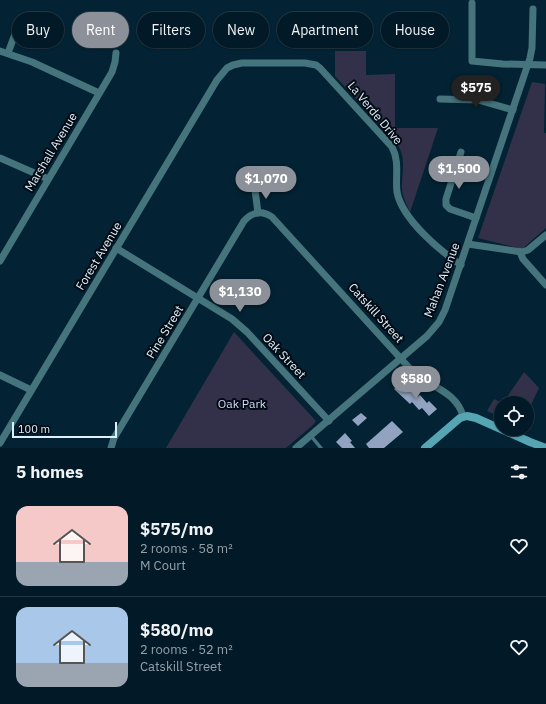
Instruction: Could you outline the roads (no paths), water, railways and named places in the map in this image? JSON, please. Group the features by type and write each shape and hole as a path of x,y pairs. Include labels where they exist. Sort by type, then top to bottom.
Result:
{"street":[{"path":"472,3 472,61 546,65"},
{"name":"Mahan Avenue","path":"296,448 435,329 439,322 445,310 461,265 528,65 532,48 533,9"},
{"path":"8,53 12,42"},
{"path":"0,51 32,62 99,93"},
{"name":"Marshall Avenue","path":"0,261 112,72 116,53"},
{"name":"La Verde Drive","path":"217,80 227,68 242,63 305,63 316,65 320,68 392,147 397,161 398,198 405,212 434,244 461,265"},
{"name":"Forest Avenue","path":"0,443 217,80"},
{"path":"440,99 478,100 513,110"},
{"path":"461,152 446,199 446,205 450,209 476,218"},
{"path":"0,158 48,179"},
{"path":"255,190 258,213"},
{"name":"Pine Street","path":"111,448 114,438 244,221 252,215 258,213"},
{"name":"Catskill Street","path":"258,213 266,214 272,217 417,376 442,390 451,397 458,405 463,416"},
{"path":"468,244 520,252 528,250 546,235"},
{"name":"Oak Street","path":"116,248 219,310 240,325 328,420"},
{"path":"520,252 523,259 546,285"},
{"path":"0,375 31,390"},
{"path":"425,448 463,416 467,416 476,418 546,448"}],"lane":[{"path":"310,436 321,448"}],"park label":[{"name":"Oak Park","path":"242,404"}]}
